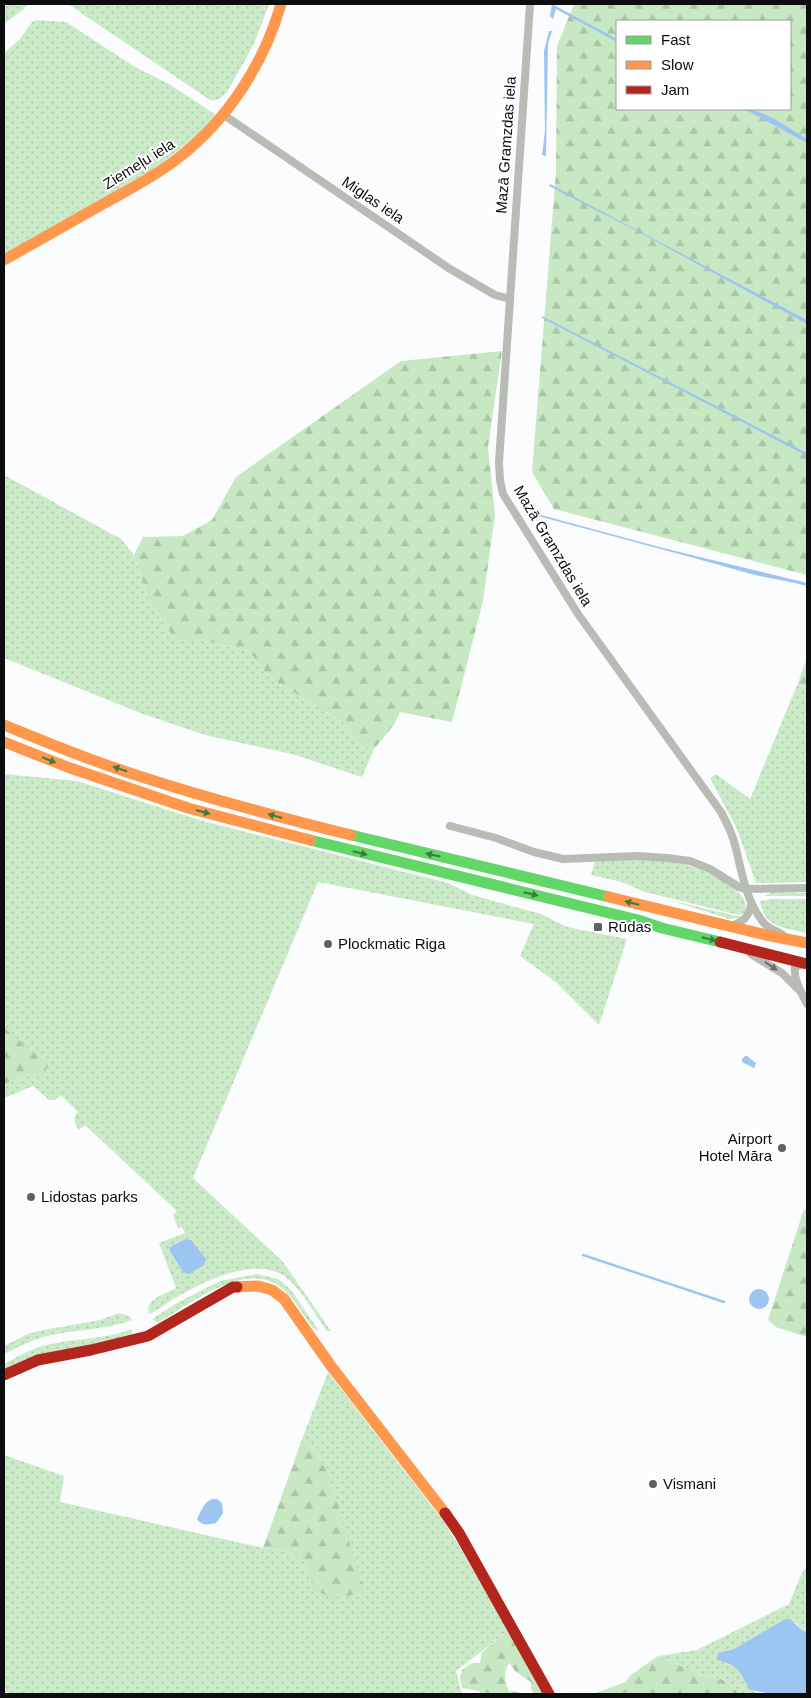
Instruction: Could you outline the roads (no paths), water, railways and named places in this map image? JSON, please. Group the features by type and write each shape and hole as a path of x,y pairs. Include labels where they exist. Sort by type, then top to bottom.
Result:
{"main road":[{"name":"Ziemeļu iela","path":"4,260 162,170 195,144 224,115 246,85 263,51 281,4"},
{"path":"4,725 84,757 283,818 766,936 807,943"},
{"path":"4,742 70,768 188,808 806,963"},
{"path":"4,1375 38,1360 91,1350 148,1336 233,1287 258,1286 272,1290 284,1299 331,1366 448,1517 549,1694"}],"street":[{"name":"Mazā Gramzdas iela","path":"530,4 498,462 503,494 578,614 721,812 729,827 745,889 752,904 764,924 786,938"},
{"name":"Miglas iela","path":"224,115 450,269 495,294 510,299"},
{"path":"450,826 563,859 637,856 667,858 690,861 710,869 734,885 745,889 807,888"},
{"path":"729,926 741,923 747,917 752,904"},
{"path":"737,946 782,973 800,992 807,1004"},
{"path":"800,992 794,971 795,967 806,963"}],"water":[{"path":"552,4 616,38 616,41 556,9 553,19 550,16"},
{"path":"549,31 552,31 548,44 546,156 542,155 545,131 544,51"},
{"path":"746,110 759,112 776,120 807,139 807,143"},
{"path":"550,184 807,320 807,324 635,230 549,186"},
{"path":"542,316 807,453 807,456 542,318"},
{"path":"530,512 663,548 807,583 807,586 751,574 530,514"},
{"path":"745,1056 756,1063 754,1068 742,1062"},
{"path":"186,1239 191,1240 206,1259 204,1265 189,1274 183,1272 170,1251 170,1247"},
{"path":"759,1289 766,1292 769,1299 766,1306 759,1309 752,1306 749,1299 752,1292"},
{"path":"212,1499 217,1499 222,1503 223,1513 216,1523 203,1524 197,1519 201,1510"},
{"path":"785,1619 790,1619 803,1631 807,1632 807,1694 772,1694 750,1690 735,1667 717,1660 718,1653 734,1649"}],"waterway":[{"path":"583,1255 724,1302"}],"place":[{"name":"Rūdas","path":"598,927"},
{"name":"Plockmatic Riga","path":"328,944"},
{"name":"Airport Hotel Māra","path":"782,1148"},
{"name":"Lidostas parks","path":"31,1197"},
{"name":"Vismani","path":"653,1484"}]}
